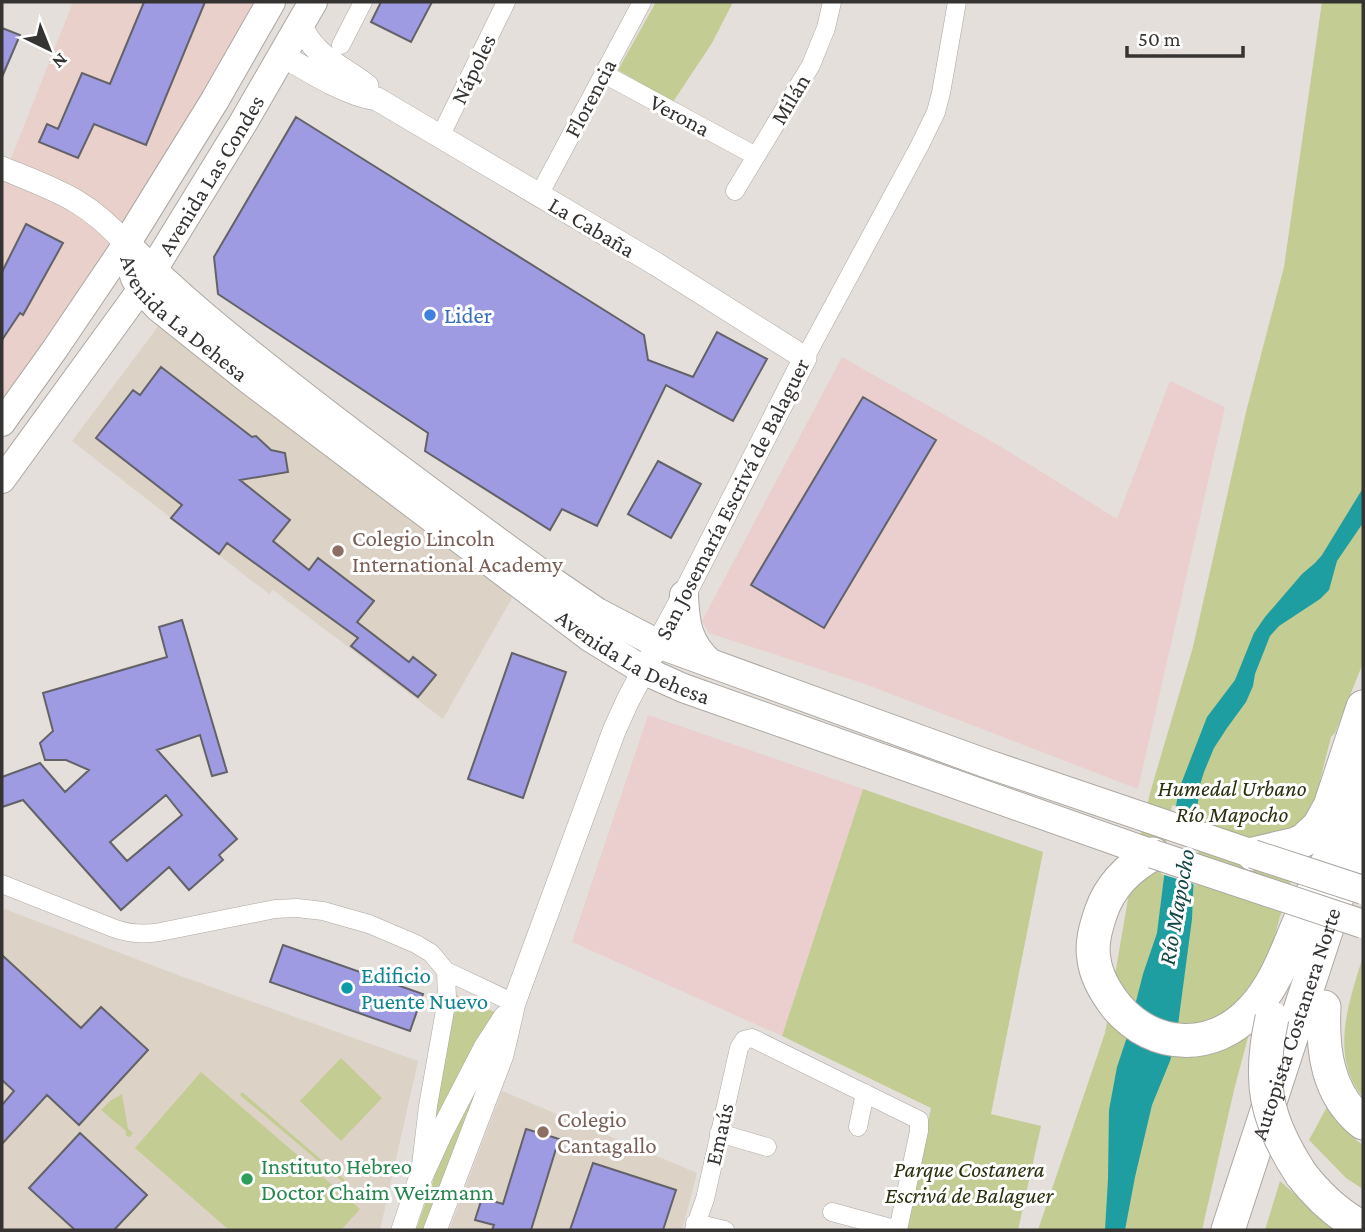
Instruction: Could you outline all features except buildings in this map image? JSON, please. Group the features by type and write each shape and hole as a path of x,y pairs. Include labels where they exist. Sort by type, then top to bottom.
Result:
{"highway":[{"path":"1253,854 1296,844 1319,826 1330,806 1361,713"},
{"path":"1363,779 1351,828 1262,1014 1266,1094 1278,1133 1301,1174 1325,1202 1363,1228"},
{"name":"Autopista Costanera Norte","path":"1228,1230 1351,828"},
{"path":"1153,855 1125,874 1105,902 1095,931 1093,949 1096,970 1112,1001 1128,1018 1152,1034 1178,1041 1205,1038 1262,1014"},
{"name":"Autopista Costanera Norte","path":"1250,1230 1363,881"},
{"path":"1324,1007 1324,1042 1328,1070 1343,1103 1363,1123"}],"main road":[{"path":"273,2 269,37 282,55"},
{"name":"Avenida Las Condes","path":"2,422 126,244 273,2"},
{"name":"Avenida Las Condes","path":"2,480 147,280 307,13"},
{"name":"Avenida La Dehesa","path":"126,244 131,267 147,280 553,582 597,612 658,644 960,754 1363,890"},
{"name":"Avenida La Dehesa","path":"147,280 158,307 263,390 591,638 643,670 683,688 1112,841 1363,923"},
{"path":"93,293 102,299 111,312 112,329"},
{"path":"684,595 688,631 696,649 710,663"}],"street":[{"path":"341,45 363,2"},
{"name":"Nápoles","path":"440,137 506,2"},
{"name":"Florencia","path":"539,195 642,2"},
{"name":"Milán","path":"735,191 811,65 826,28 832,2"},
{"name":"San Josemaría Escrivá de Balaguer","path":"435,1230 502,1055 514,1003 614,730 805,358 936,112 957,2"},
{"name":"La Cabaña","path":"307,13 307,39 324,57 365,84 377,99"},
{"name":"La Cabaña","path":"282,55 359,95 377,99 656,264 805,358"},
{"name":"Verona","path":"604,74 756,156"},
{"path":"2,168 74,199 101,218 126,244"},
{"path":"2,884 131,933 149,934 275,909 323,911 369,924 416,944 431,953 446,971 514,1003"},
{"path":"420,1179 428,1106 447,999 446,971"},
{"name":"San Josemaría Escrivá de Balaguer","path":"403,1230 420,1179 441,1133 485,1048 514,1003"},
{"name":"Emaús","path":"694,1227 703,1206 742,1042 752,1038 865,1093"},
{"path":"832,1212 898,1230 919,1120 865,1093 858,1128"},
{"path":"719,1133 767,1147"},
{"path":"694,1227 725,1230"}],"shaded area":[{"path":"73,2 262,2 141,211 2,399 2,177"},
{"name":"Colegio Lincoln International Academy","path":"163,320 516,591 443,719 273,590 269,594 72,441"},
{"path":"842,357 1003,448 1117,519 1170,381 1225,407 1138,789 865,684 709,633 702,621"},
{"path":"648,715 863,789 782,1036 572,942"},
{"name":"Instituto Hebreo Doctor Chaim Weizmann","path":"2,908 178,975 418,1061 380,1230 2,1230"},
{"name":"Colegio Cantagallo","path":"502,1091 697,1173 682,1230 449,1230"}],"green space":[{"path":"656,2 733,2 712,43 673,102 618,70"},
{"name":"Humedal Urbano Río Mapocho","path":"1322,2 1363,2 1363,663 1331,737 1311,816 1279,920 1234,1090 1202,1230 1038,1230 1105,1033 1133,870 1150,793 1193,647 1246,412 1284,267"},
{"name":"Parque Costanera Escrivá de Balaguer","path":"863,789 1043,852 991,1114 1041,1126 1018,1230 905,1230 931,1108 782,1036"},
{"path":"1363,957 1363,1097 1353,1082 1344,1047 1348,1010"},
{"path":"456,995 497,1013 431,1136"},
{"name":"Instituto Hebreo Doctor Chaim Weizmann","path":"341,1058 382,1098 341,1141 300,1101"},
{"name":"Instituto Hebreo Doctor Chaim Weizmann","path":"201,1072 360,1209 341,1230 229,1230 135,1148"},
{"path":"242,1092 345,1180 343,1182 240,1095"},
{"path":"477,1092 424,1230 416,1230 434,1173 463,1113"},
{"path":"122,1094 128,1129 133,1133 130,1137 101,1110"},
{"path":"1327,1107 1343,1128 1363,1145 1363,1189 1346,1178 1309,1140"},
{"path":"1280,1181 1314,1211 1344,1230 1265,1230"}],"water":[{"name":"Río Mapocho","path":"1363,488 1363,523 1337,561 1329,590 1279,626 1270,636 1246,702 1214,748 1204,772 1196,818 1192,919 1176,1040 1152,1105 1125,1230 1105,1230 1109,1110 1117,1067 1157,933 1179,789 1207,717 1235,680 1254,633 1302,574 1322,555"}],"pier":[{"path":"1172,805 1200,814 1197,885 1161,874"}],"place":[{"name":"Lider","path":"430,315"},
{"name":"Colegio Lincoln International Academy","path":"338,551"},
{"name":"Edificio Puente Nuevo","path":"347,988"},
{"name":"Colegio Cantagallo","path":"543,1132"},
{"name":"Instituto Hebreo Doctor Chaim Weizmann","path":"247,1179"}]}
